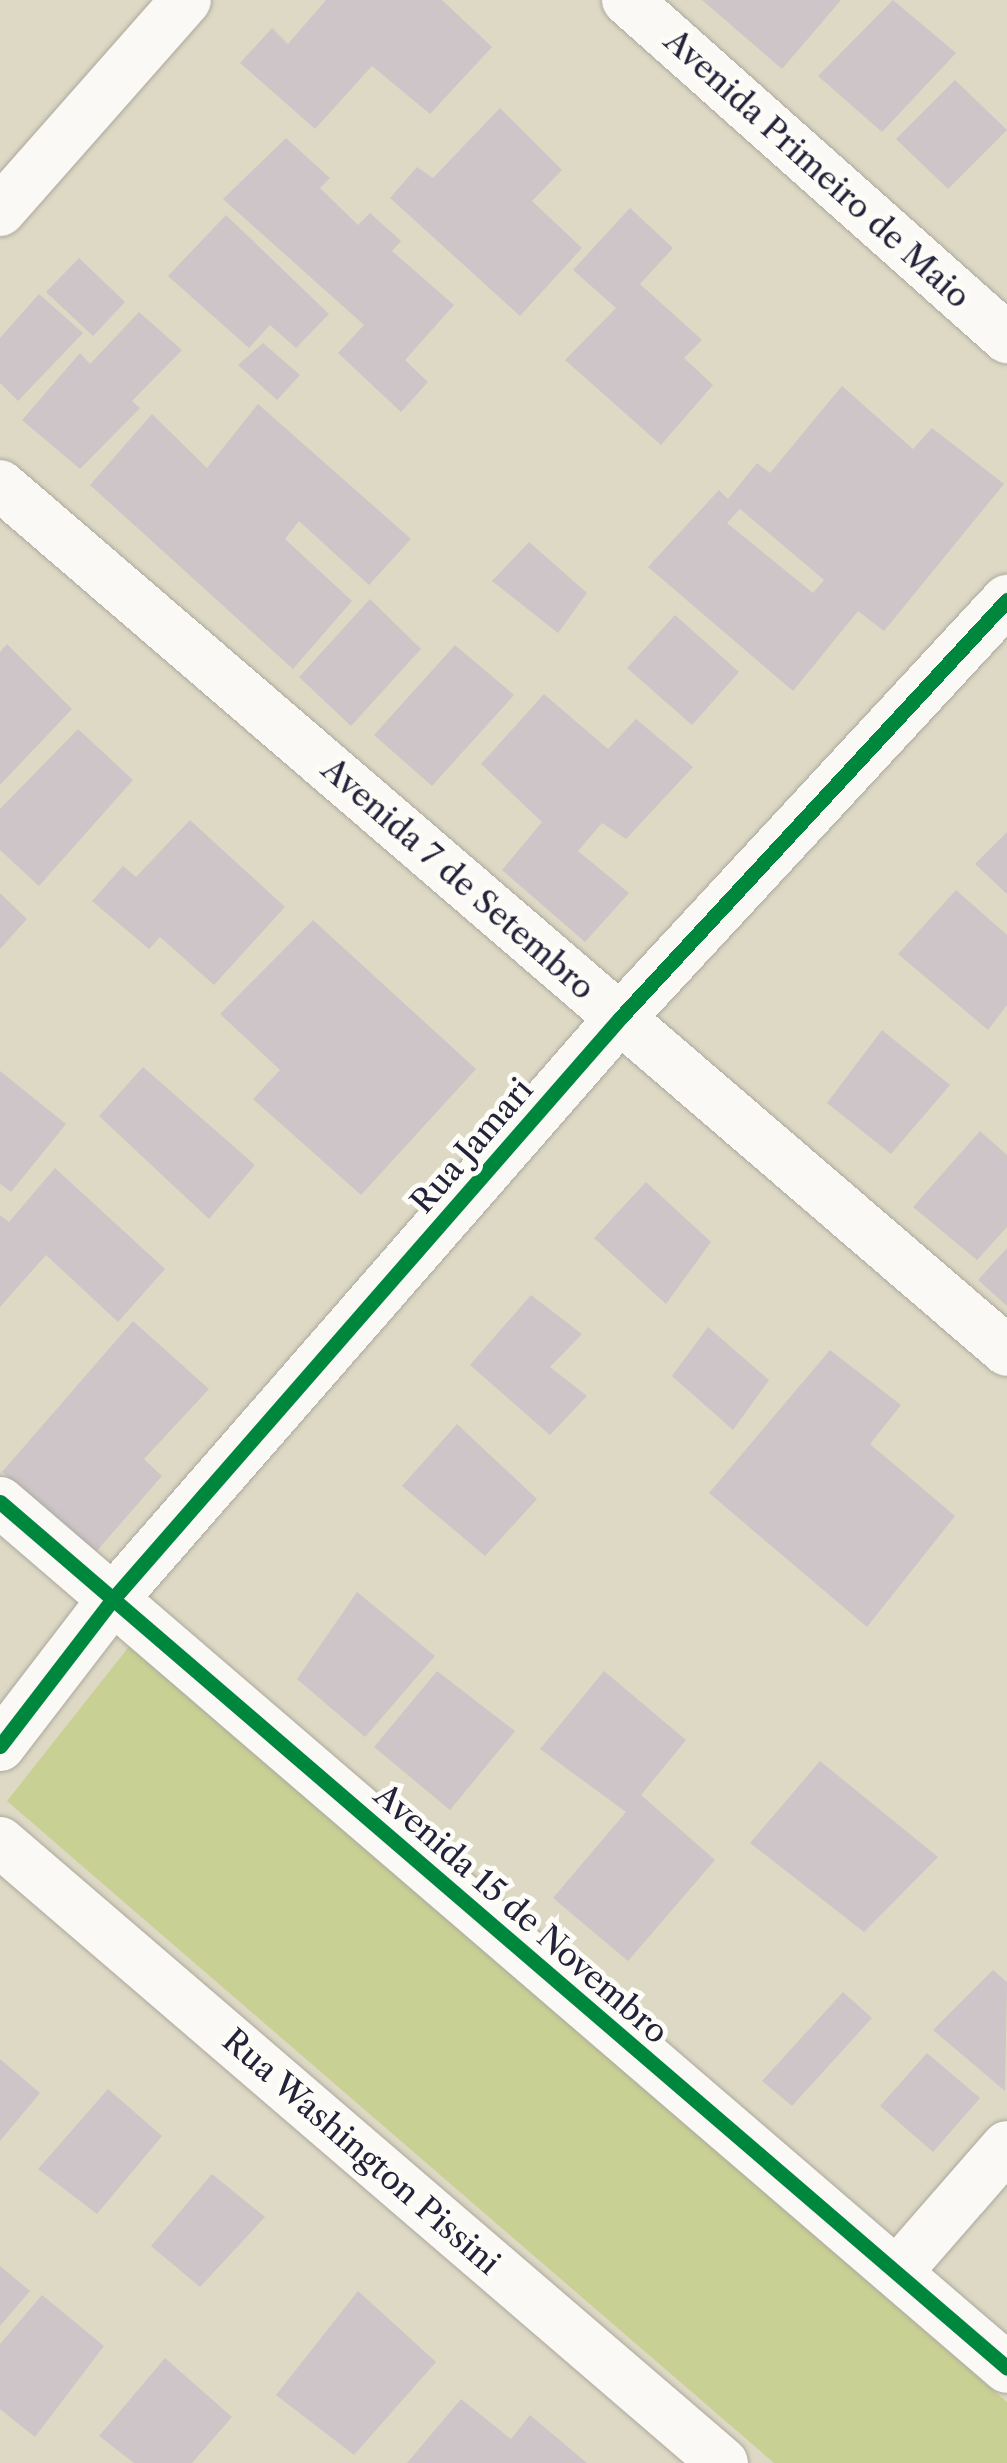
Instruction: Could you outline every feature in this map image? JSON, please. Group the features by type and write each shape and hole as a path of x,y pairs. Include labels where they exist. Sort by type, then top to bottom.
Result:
{"street":[{"path":"0,212 186,0"},
{"name":"Avenida Primeiro de Maio","path":"627,0 1007,338"},
{"name":"Avenida 7 de Setembro","path":"0,485 1007,1351"},
{"name":"Rua Jamari","path":"0,1746 112,1600 620,1018 1007,600"},
{"name":"Avenida 15 de Novembro","path":"0,1502 1007,2368"},
{"name":"Rua Washington Pissini","path":"0,1842 723,2463"},
{"path":"897,2272 1007,2146"}],"green space":[{"path":"131,1644 1007,2402 1007,2463 774,2463 7,1801"}],"building":[{"path":"326,0 442,0 492,47 430,114 372,66 315,129 240,63 272,28 288,44"},
{"path":"702,0 841,0 782,69"},
{"path":"893,0 956,53 882,132 818,76"},
{"path":"955,80 1007,130 948,189 896,139"},
{"path":"500,108 562,170 532,201 582,248 520,316 390,198 417,167 433,178"},
{"path":"286,138 330,178 320,188 358,225 370,213 401,241 392,251 454,305 405,360 428,382 401,412 338,353 364,325 223,199"},
{"path":"630,208 673,248 640,284 702,340 684,358 713,385 661,445 565,360 616,308 573,270"},
{"path":"226,215 329,314 296,348 270,325 249,348 168,276"},
{"path":"79,258 125,302 93,336 46,292"},
{"path":"39,294 83,333 18,401 0,383 0,338"},
{"path":"139,312 182,350 132,401 140,408 80,469 22,420 80,353 90,364"},
{"path":"263,343 300,375 277,400 238,365"},
{"path":"842,386 913,449 932,428 1004,484 884,631 858,611 793,691 648,567 719,490 728,499 757,463 770,473","holes":["740,509 824,580 813,593 727,523"]},
{"path":"258,404 411,539 369,585 299,521 285,539 352,601 293,669 90,485 152,414 207,468"},
{"path":"529,542 587,593 558,633 492,581"},
{"path":"370,599 421,649 351,726 299,677"},
{"path":"675,615 739,672 692,725 627,668"},
{"path":"7,644 72,709 0,785 0,652"},
{"path":"455,645 514,695 432,786 374,735"},
{"path":"544,694 608,749 636,719 693,767 626,839 602,823 578,851 629,893 585,942 502,870 542,822 481,764"},
{"path":"78,729 133,780 39,886 0,850 0,809"},
{"path":"190,820 285,907 214,985 160,937 149,949 92,901 123,866 136,877"},
{"path":"1007,832 1007,894 975,864"},
{"path":"956,890 1007,935 1007,1005 988,1030 898,954"},
{"path":"0,893 27,919 0,949"},
{"path":"313,920 476,1069 361,1195 253,1099 280,1070 220,1014"},
{"path":"882,1030 950,1085 891,1154 827,1103"},
{"path":"143,1067 255,1165 209,1219 99,1116"},
{"path":"0,1071 66,1124 11,1192 0,1184"},
{"path":"980,1131 1007,1155 1007,1227 977,1260 913,1207"},
{"path":"55,1168 165,1269 118,1322 46,1255 0,1307 0,1215 9,1222"},
{"path":"646,1182 711,1242 666,1304 594,1238"},
{"path":"1007,1248 1007,1306 978,1280"},
{"path":"531,1295 582,1334 550,1367 587,1396 550,1435 470,1365"},
{"path":"133,1321 209,1389 144,1459 162,1476 95,1553 2,1472"},
{"path":"708,1327 769,1380 733,1430 672,1376"},
{"path":"830,1350 901,1405 870,1444 955,1516 867,1627 709,1493"},
{"path":"457,1424 537,1499 485,1556 402,1486"},
{"path":"357,1592 435,1656 365,1737 297,1679"},
{"path":"437,1671 515,1731 450,1810 374,1747"},
{"path":"604,1671 686,1740 641,1795 715,1860 628,1961 553,1898 626,1812 540,1749"},
{"path":"820,1761 938,1857 864,1932 750,1843"},
{"path":"993,1970 1007,1982 1005,2091 933,2030"},
{"path":"843,1992 872,2018 792,2106 762,2081"},
{"path":"927,2053 980,2098 933,2152 880,2106"},
{"path":"0,2059 40,2093 0,2141"},
{"path":"108,2089 162,2136 97,2214 38,2169"},
{"path":"212,2174 265,2217 200,2287 151,2246"},
{"path":"0,2266 30,2291 0,2326"},
{"path":"358,2291 436,2362 354,2455 276,2395"},
{"path":"42,2295 104,2346 35,2437 0,2409 0,2344"},
{"path":"165,2358 232,2417 192,2463 134,2463 99,2436"},
{"path":"461,2399 511,2439 530,2415 587,2463 407,2463"}],"cycle path":[{"path":"0,1746 112,1600 620,1018 1007,600"},
{"path":"0,1502 1007,2368"}]}
